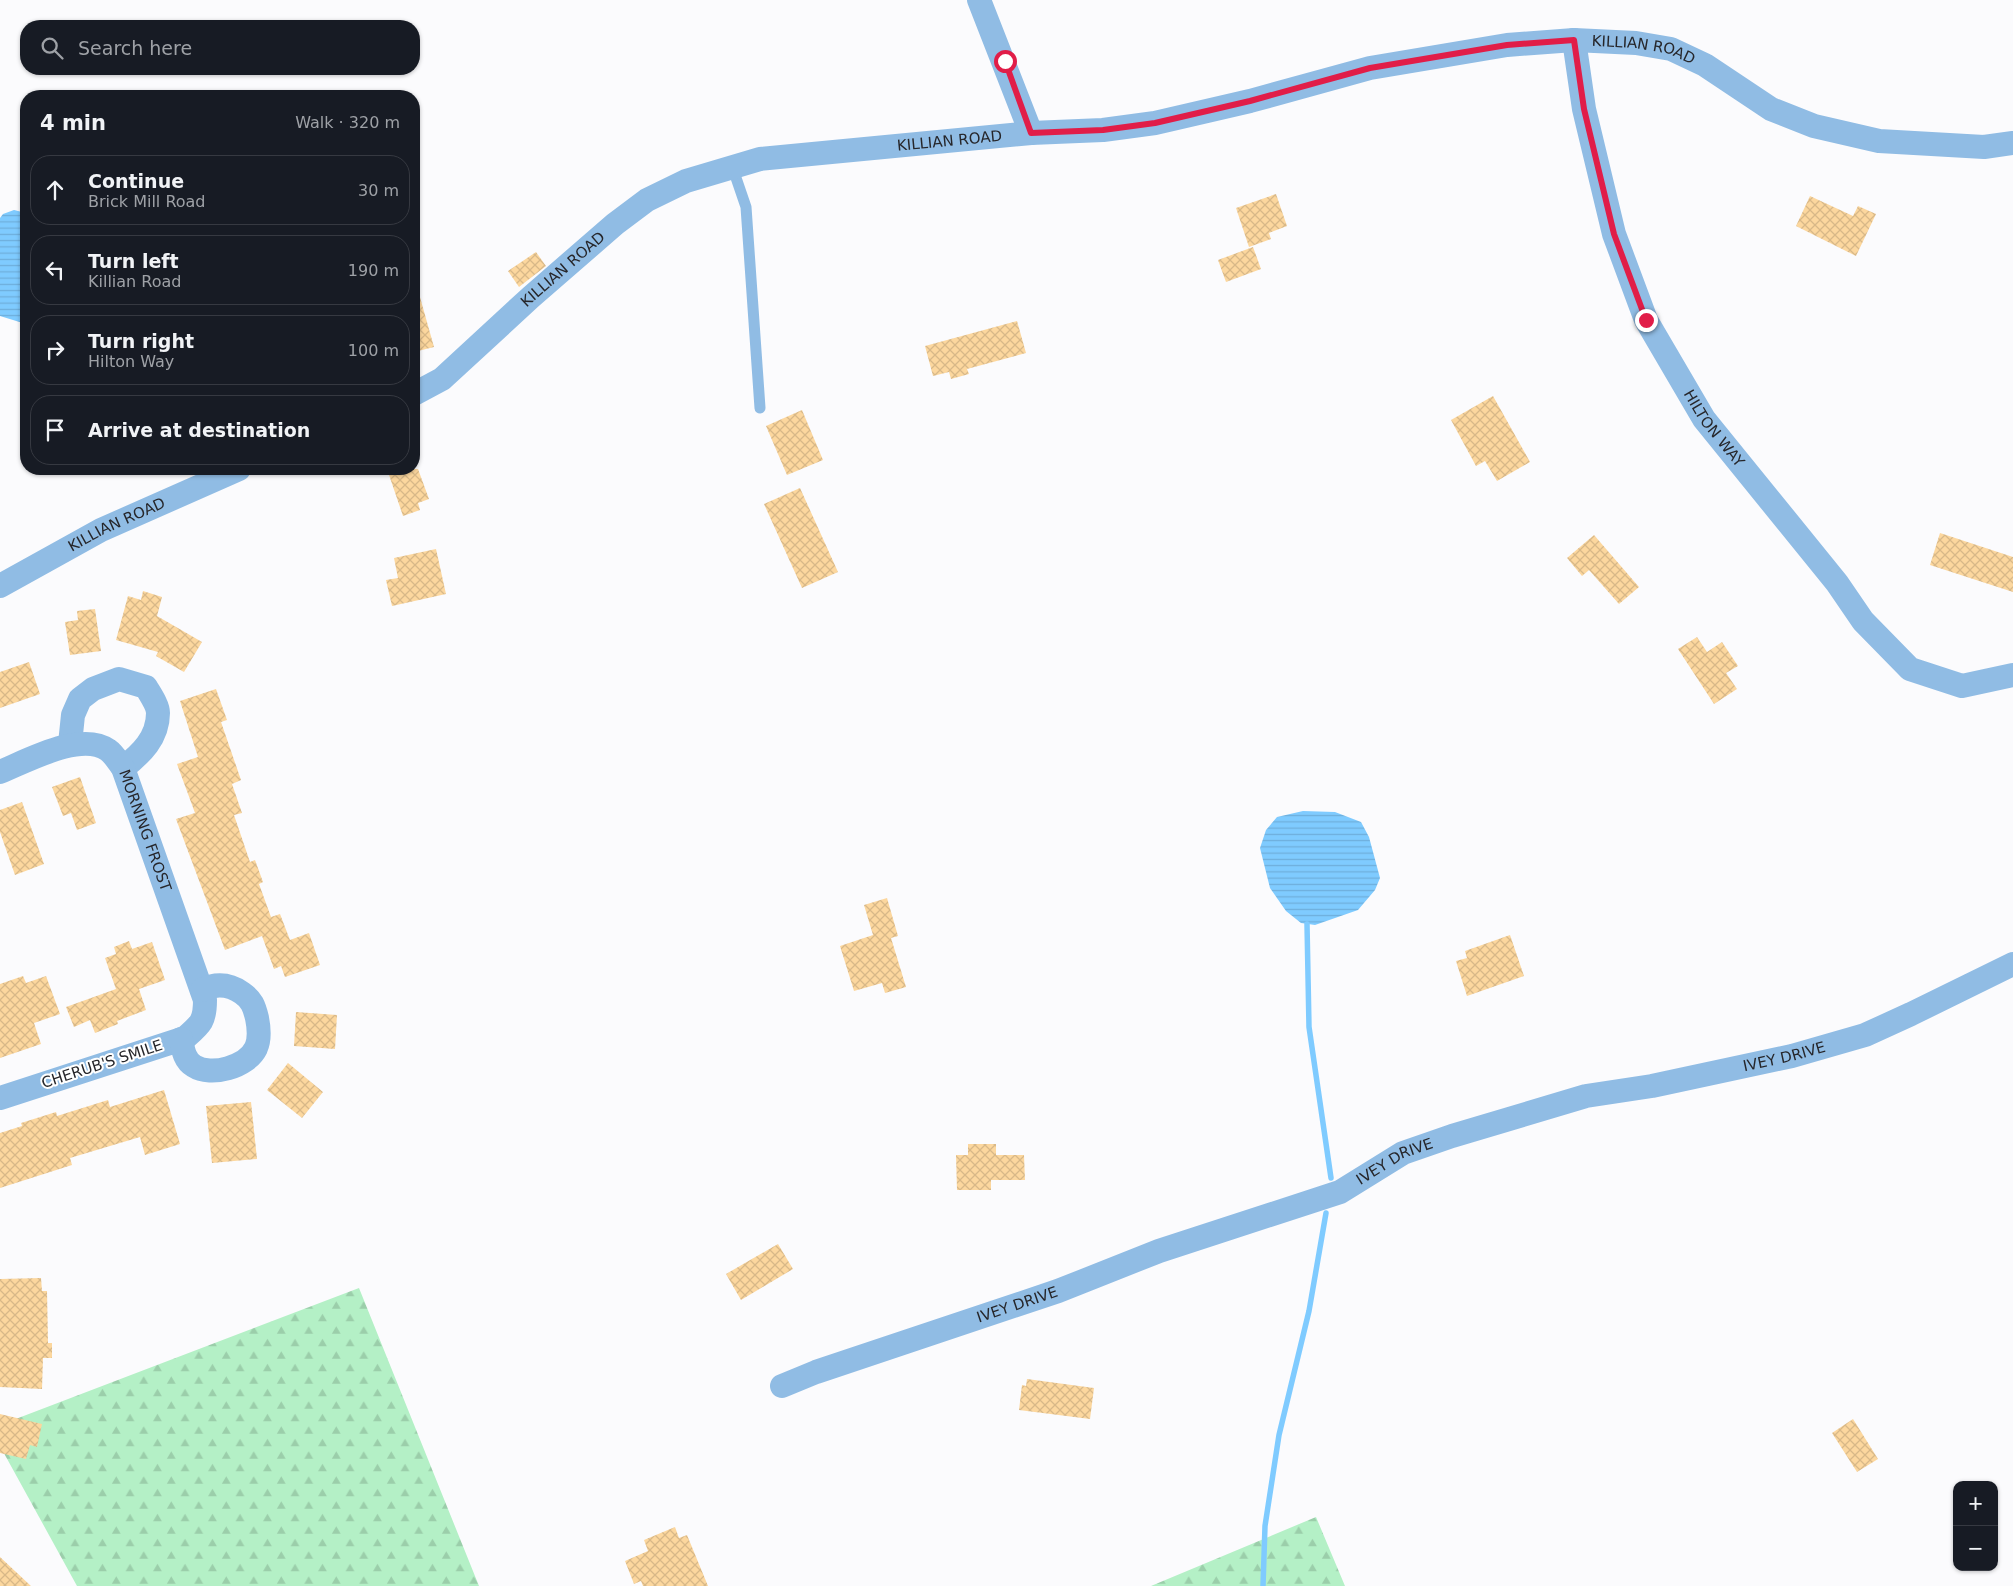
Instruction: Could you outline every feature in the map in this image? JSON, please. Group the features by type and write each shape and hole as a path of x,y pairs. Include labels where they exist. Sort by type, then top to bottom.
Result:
{"street":[{"path":"979,0 1005,61 1031,133"},
{"name":"KILLIAN ROAD","path":"420,391 442,378 615,224 648,200 686,181 760,159 1031,133 1103,130 1155,123 1250,101 1370,68 1507,45 1574,40 1636,43 1671,50 1705,65 1771,109 1814,126 1879,141 1984,147 2013,143"},
{"name":"HILTON WAY","path":"1574,40 1584,109 1614,234 1646,320 1704,419 1832,575 1863,621 1910,669 1962,686 2013,675"},
{"name":"KILLIAN ROAD","path":"0,586 101,530 225,475"},
{"path":"70,744 73,715 80,699 93,689 119,679 146,687 158,711 151,741 139,756 123,768"},
{"name":"MORNING FROST","path":"0,772 70,744 87,744 108,750 123,768 202,990 205,1000 205,1013 201,1024"},
{"name":"IVEY DRIVE","path":"782,1386 816,1372 1058,1291 1158,1251 1340,1192 1403,1153 1452,1136 1586,1096 1652,1086 1792,1056 1865,1035 2013,964"},
{"path":"181,1039 183,1054 194,1066 212,1070 229,1068 242,1062 255,1050 260,1029 251,999 237,989 223,985 212,985 202,990"},
{"name":"CHERUB'S SMILE","path":"0,1098 181,1039 201,1024"}],"lane":[{"path":"732,166 746,207 760,408"}],"green space":[{"path":"359,1288 479,1586 77,1586 0,1446 0,1425"},
{"path":"1316,1517 1345,1586 1151,1586"}],"water":[{"path":"14,210 20,212 20,322 0,316 0,218 3,214"},
{"path":"1303,811 1335,812 1361,822 1369,837 1380,878 1375,890 1358,910 1315,925 1301,923 1286,911 1270,888 1260,848 1266,830 1277,817"}],"building":[{"path":"1276,194 1287,226 1269,233 1271,239 1249,247 1236,208"},
{"path":"1810,196 1853,216 1858,206 1876,214 1856,256 1796,226"},
{"path":"1253,247 1261,269 1226,282 1218,260"},
{"path":"536,252 546,266 519,287 508,271"},
{"path":"420,297 434,347 420,350"},
{"path":"1017,321 1026,353 967,369 969,374 951,379 949,372 933,376 925,346"},
{"path":"1493,396 1530,462 1497,481 1485,461 1476,466 1451,420"},
{"path":"802,410 823,460 787,475 766,426"},
{"path":"420,474 429,499 418,503 420,510 403,516 389,475"},
{"path":"800,488 838,572 802,588 764,504"},
{"path":"1940,533 2013,557 2013,592 1930,565"},
{"path":"1594,535 1639,587 1619,604 1589,570 1582,576 1567,558"},
{"path":"436,549 446,594 392,606 386,580 398,578 394,558"},
{"path":"143,591 162,597 157,616 202,642 184,672 156,656 158,652 116,640 128,596 141,600"},
{"path":"95,609 101,651 70,655 65,622 78,620 77,611"},
{"path":"1697,637 1707,652 1722,642 1738,666 1726,673 1737,689 1714,704 1678,649"},
{"path":"29,662 40,694 0,708 0,672"},
{"path":"216,689 227,720 221,722 241,780 232,784 242,813 234,815 250,862 255,860 263,882 259,884 271,917 280,914 290,940 309,933 320,965 285,977 281,966 274,969 262,936 225,950 176,819 195,813 177,764 198,757 180,701"},
{"path":"80,777 96,823 77,830 71,813 63,816 52,787"},
{"path":"22,802 44,864 15,875 0,832 0,810"},
{"path":"887,898 898,936 891,938 906,987 885,993 882,983 854,991 840,946 873,935 864,905"},
{"path":"1510,935 1524,976 1467,996 1456,961 1467,958 1465,951"},
{"path":"129,941 132,949 152,942 165,980 139,989 146,1010 117,1021 118,1024 95,1033 90,1020 74,1027 66,1007 116,989 105,958 116,954 114,947"},
{"path":"23,976 26,983 46,976 60,1014 34,1023 41,1044 0,1058 0,984"},
{"path":"296,1012 337,1015 335,1049 294,1046"},
{"path":"288,1063 323,1092 302,1118 267,1090"},
{"path":"164,1090 180,1144 145,1155 140,1137 70,1158 72,1165 0,1188 0,1133 22,1126 21,1123 56,1112 57,1116 108,1100 110,1107"},
{"path":"251,1102 257,1159 212,1163 206,1106"},
{"path":"968,1144 996,1144 996,1155 1024,1155 1025,1180 991,1180 991,1190 957,1190 956,1155 968,1155"},
{"path":"778,1244 793,1269 741,1300 726,1274"},
{"path":"41,1278 42,1291 47,1291 48,1343 52,1343 52,1358 43,1358 42,1389 0,1387 0,1279"},
{"path":"1027,1379 1094,1388 1090,1419 1019,1410 1022,1385 1026,1386"},
{"path":"0,1414 42,1424 37,1447 30,1445 26,1459 0,1453"},
{"path":"1853,1419 1878,1459 1857,1472 1832,1433"},
{"path":"675,1527 679,1538 687,1535 708,1586 643,1586 641,1581 634,1584 625,1561 648,1551 644,1540"},
{"path":"0,1557 31,1586 0,1586"}],"waterway":[{"path":"1307,924 1309,1027 1331,1178"},
{"path":"1263,1586 1265,1526 1279,1435 1309,1311 1326,1213"}],"route":[{"path":"1005,61 1031,133 1103,130 1155,123 1250,101 1370,68 1402,64 1440,54 1507,45 1574,40 1584,109 1614,234 1646,320"}]}
